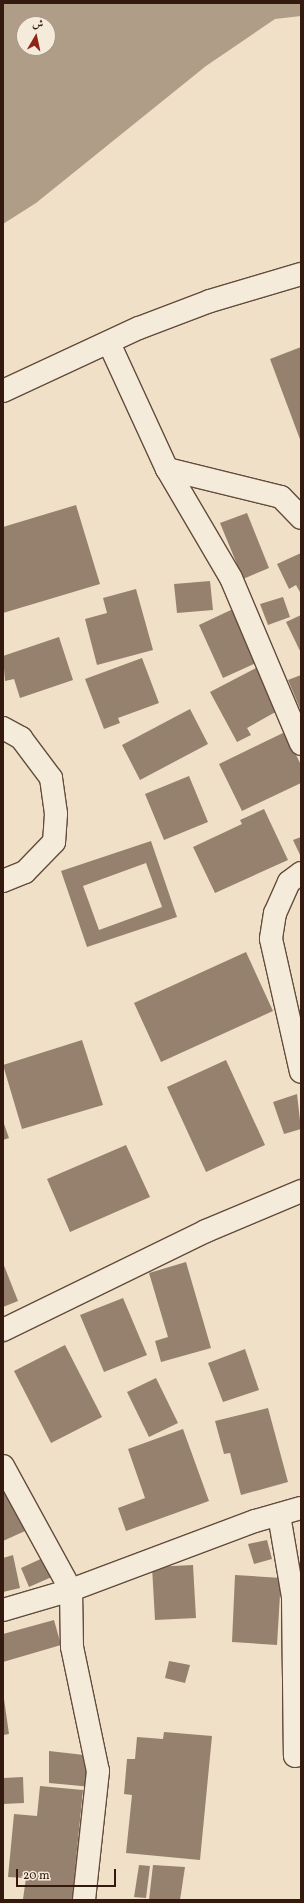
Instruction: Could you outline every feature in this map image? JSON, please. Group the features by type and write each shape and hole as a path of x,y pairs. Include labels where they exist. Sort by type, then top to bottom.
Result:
{"street":[{"path":"3,390 108,343 210,301 301,274"},
{"path":"108,343 167,469 231,578 301,744"},
{"path":"167,469 281,497 301,518"},
{"path":"3,728 21,738 51,778 56,814 54,842 25,872 3,881"},
{"path":"301,873 288,882 275,913 271,940 301,1072"},
{"path":"3,1330 206,1231 301,1191"},
{"path":"3,1466 71,1590 72,1647 98,1771 84,1900"},
{"path":"3,1610 71,1590 301,1508"},
{"path":"279,1515 293,1597 295,1756"}],"shaded area":[{"path":"3,3 301,3 301,16 275,19 206,66 36,203 3,224"}],"building":[{"path":"301,347 301,442 270,359"},
{"path":"76,505 100,584 3,613 3,527"},
{"path":"247,513 269,568 243,579 220,523"},
{"path":"301,553 301,594 296,585 289,589 277,564"},
{"path":"210,581 213,610 177,613 174,584"},
{"path":"136,589 153,650 97,665 85,619 107,613 103,598"},
{"path":"283,597 290,617 268,625 260,604"},
{"path":"233,609 258,662 223,678 199,625"},
{"path":"301,615 301,653 286,622"},
{"path":"59,637 73,680 20,698 14,679 5,681 3,656"},
{"path":"142,658 159,703 118,718 120,723 104,729 85,679"},
{"path":"256,668 279,710 247,728 251,735 237,742 210,692"},
{"path":"301,675 301,711 288,680"},
{"path":"190,709 208,744 140,780 122,745"},
{"path":"285,732 301,765 301,783 242,811 219,764"},
{"path":"189,776 208,822 164,840 145,794"},
{"path":"264,809 288,860 215,893 193,847 242,824 240,820"},
{"path":"301,837 301,857 293,840"},
{"path":"151,841 177,917 87,947 61,871","holes":["146,863 162,907 99,930 83,886"]},
{"path":"246,952 273,1011 161,1062 134,1003"},
{"path":"82,1040 103,1105 22,1129 3,1065"},
{"path":"226,1060 265,1145 206,1172 167,1087"},
{"path":"297,1094 301,1129 284,1134 273,1102"},
{"path":"3,1121 9,1138 3,1140"},
{"path":"126,1145 150,1197 70,1232 47,1179"},
{"path":"186,1262 211,1348 161,1362 155,1341 168,1337 149,1273"},
{"path":"3,1263 18,1301 3,1307"},
{"path":"123,1298 147,1355 104,1372 80,1315"},
{"path":"65,1345 102,1417 51,1443 14,1371"},
{"path":"245,1349 259,1390 223,1402 208,1363"},
{"path":"156,1378 178,1423 149,1437 127,1392"},
{"path":"268,1408 288,1482 241,1495 230,1453 224,1454 215,1421"},
{"path":"183,1429 209,1501 126,1531 118,1508 145,1498 128,1449"},
{"path":"3,1484 25,1531 3,1541"},
{"path":"267,1540 272,1559 254,1564 248,1544"},
{"path":"13,1555 20,1588 3,1592 3,1558"},
{"path":"45,1557 54,1576 29,1587 21,1568"},
{"path":"193,1565 196,1618 155,1620 152,1567"},
{"path":"235,1575 281,1578 277,1645 232,1642"},
{"path":"54,1620 61,1645 3,1662 3,1634"},
{"path":"169,1661 190,1665 185,1683 165,1678"},
{"path":"3,1692 9,1734 3,1735"},
{"path":"164,1732 212,1736 200,1860 126,1853 132,1795 124,1794 127,1759 135,1759 137,1737 163,1739"},
{"path":"49,1751 93,1756 92,1787 49,1783"},
{"path":"23,1777 24,1803 3,1804 3,1778"},
{"path":"40,1786 83,1790 72,1900 23,1899 26,1878 8,1877 14,1814 37,1816"},
{"path":"139,1865 150,1866 146,1898 134,1897"},
{"path":"153,1865 185,1867 180,1900 149,1900"}]}
